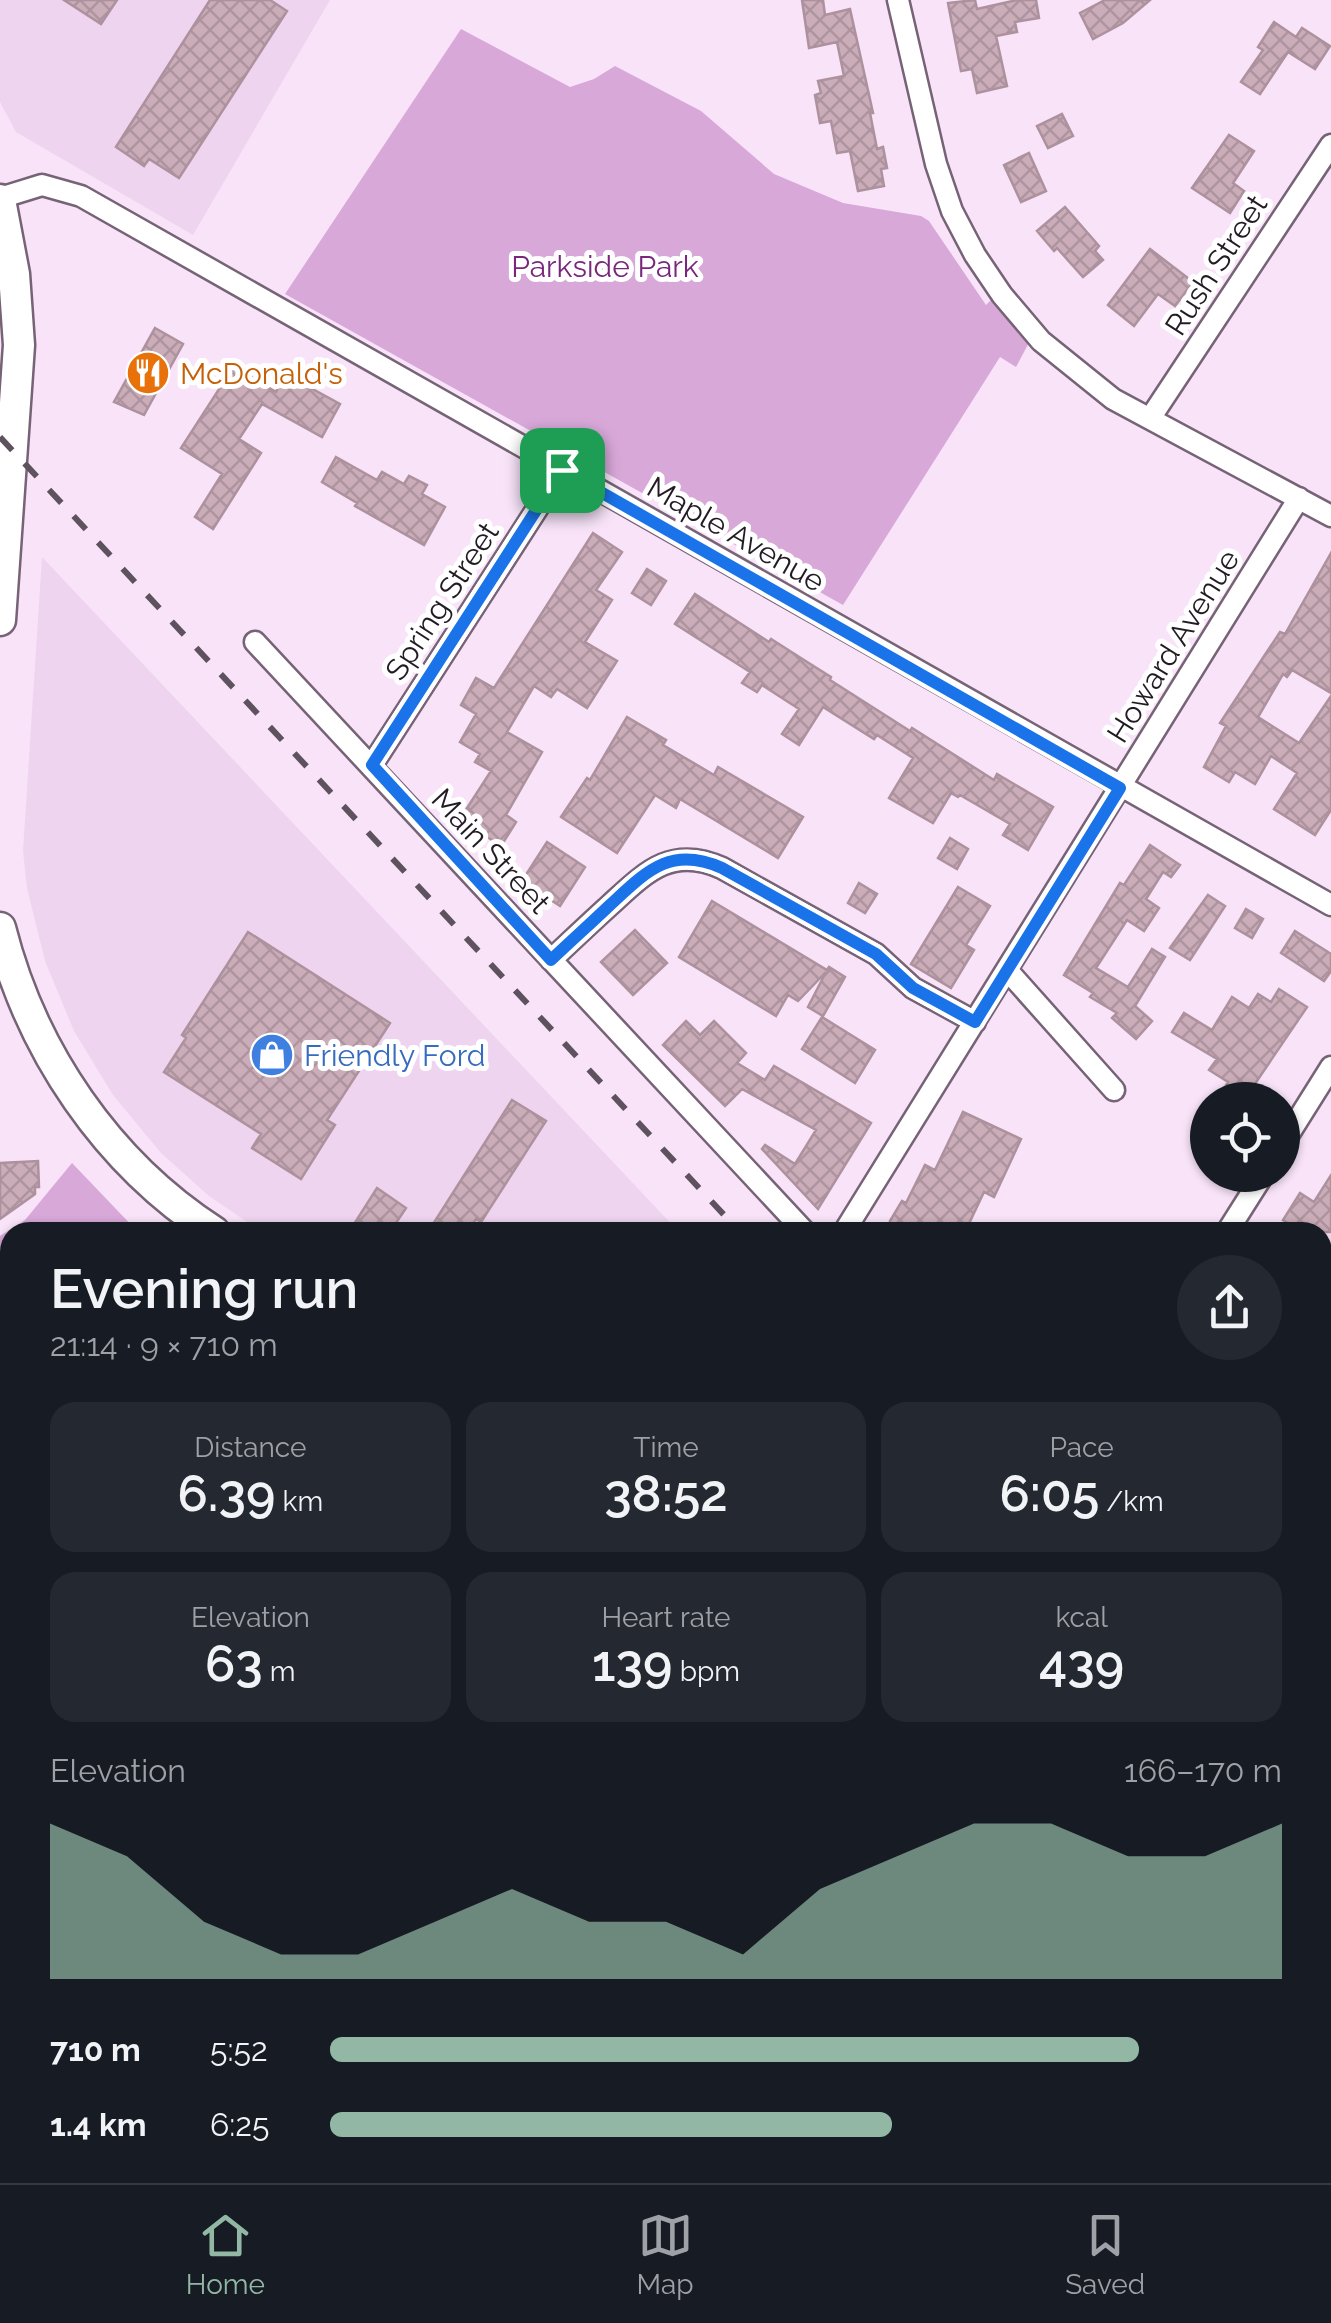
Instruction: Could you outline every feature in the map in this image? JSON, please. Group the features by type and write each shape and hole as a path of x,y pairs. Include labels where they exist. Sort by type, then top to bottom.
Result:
{"main road":[{"path":"0,199 14,274 20,344 0,620"},
{"path":"0,928 31,1020 69,1089 138,1171 202,1222"}],"street":[{"path":"898,0 927,136 952,211 1002,295 1041,342 1113,399 1331,516"},
{"name":"Rush Street","path":"1152,418 1331,145"},
{"name":"Maple Avenue","path":"0,199 42,185 81,196 1331,905"},
{"name":"Spring Street","path":"372,765 562,470"},
{"name":"Howard Avenue","path":"850,1222 1299,498"},
{"name":"Main Street","path":"255,642 796,1222"},
{"path":"551,960 651,869 673,860 698,860 722,868 876,954 913,988 975,1022"},
{"path":"1007,970 1114,1090"},
{"path":"1300,1116 1331,1067"},
{"path":"1233,1222 1252,1192"}],"shaded area":[{"path":"0,0 330,0 193,235 16,132 0,102"},
{"path":"42,557 670,1222 247,1222 209,1196 161,1153 113,1095 74,1031 45,961 27,888 23,851"}],"green space":[{"name":"Parkside Park","path":"461,29 570,87 615,66 701,111 774,174 843,203 921,216 929,221 986,305 992,299 1000,300 1032,337 1016,367 1000,357 843,605 285,294"},
{"path":"72,1163 128,1222 22,1222"}],"building":[{"path":"64,0 117,0 101,24"},
{"path":"210,0 270,0 287,11 179,178 149,159 144,166 116,147"},
{"path":"802,0 823,0 825,15 850,9 877,149 883,147 887,168 881,169 884,186 858,191 850,151 837,153 831,121 820,123 815,95 821,93 818,81 844,76 837,42 809,48"},
{"path":"975,0 977,9 1036,0 1039,18 1015,22 1017,32 996,36 1007,86 977,93 972,69 961,71 948,3"},
{"path":"1105,0 1150,0 1123,23 1093,39 1080,13"},
{"path":"1274,22 1296,37 1302,28 1330,46 1315,69 1288,52 1260,94 1241,82 1263,50 1258,47"},
{"path":"1062,114 1073,136 1048,148 1037,126"},
{"path":"1229,135 1254,151 1233,183 1244,191 1230,213 1192,188"},
{"path":"1029,153 1046,191 1021,202 1004,165"},
{"path":"1065,207 1099,246 1095,251 1103,260 1083,277 1037,231"},
{"path":"1150,249 1193,282 1175,306 1158,294 1134,326 1108,305"},
{"name":"McDonald's","path":"155,328 183,344 144,415 114,402"},
{"path":"234,366 276,392 285,374 340,404 322,437 262,404 239,439 261,453 213,529 195,517 222,474 181,448"},
{"path":"336,457 377,480 382,472 404,484 409,476 427,485 422,494 445,507 424,545 355,506 357,503 322,482"},
{"path":"593,533 622,552 596,590 612,600 585,642 617,661 587,708 557,689 551,697 534,686 507,732 542,752 506,815 516,822 501,846 460,819 491,771 475,762 480,754 460,742 476,714 461,705 476,678 494,688"},
{"path":"1331,553 1331,693 1292,670 1287,677 1283,674 1258,717 1299,743 1331,696 1331,810 1315,835 1274,809 1297,773 1271,756 1255,784 1235,772 1229,782 1204,767 1226,726 1220,723 1280,632 1285,634"},
{"path":"647,569 666,581 651,605 632,593"},
{"path":"695,594 831,677 830,680 910,731 912,728 994,780 997,774 1053,807 1028,850 1003,835 1010,824 960,795 951,793 933,823 889,798 913,758 823,707 799,745 782,734 799,709 762,685 757,692 742,683 750,672 675,624"},
{"path":"627,717 666,740 663,745 714,775 718,767 803,817 778,858 680,799 676,808 655,795 617,853 561,817 587,778 590,780"},
{"path":"950,838 968,849 957,869 938,858"},
{"path":"547,842 585,867 560,906 522,881"},
{"path":"1150,845 1180,865 1171,877 1163,872 1146,899 1159,908 1144,931 1127,920 1096,968 1128,987 1152,949 1165,957 1135,1006 1152,1021 1136,1039 1112,1018 1117,1013 1064,975 1120,883 1124,885"},
{"path":"859,883 877,894 865,913 848,903"},
{"path":"958,887 990,906 966,945 974,950 951,988 911,964"},
{"path":"1208,895 1225,906 1190,960 1170,948"},
{"path":"712,901 845,977 823,1016 808,1007 826,972 798,1001 788,995 776,1016 679,957"},
{"path":"1246,909 1263,919 1252,938 1235,928"},
{"path":"635,930 667,963 633,995 601,962"},
{"path":"1295,931 1331,954 1331,971 1324,981 1281,953"},
{"name":"Friendly Ford","path":"248,932 390,1023 327,1120 335,1125 301,1179 252,1148 261,1134 164,1072 186,1038 182,1035"},
{"path":"1279,989 1307,1007 1256,1082 1228,1082 1209,1070 1217,1059 1172,1032 1184,1013 1212,1030 1232,997 1249,1008 1258,994 1271,1002"},
{"path":"822,1017 875,1050 855,1083 802,1049"},
{"path":"686,1021 700,1035 714,1021 746,1053 737,1063 765,1080 774,1066 871,1123 818,1209 762,1149 765,1145 795,1164 816,1130 742,1089 725,1106 663,1045"},
{"path":"512,1100 546,1121 481,1222 434,1222"},
{"path":"963,1112 1021,1139 994,1197 984,1192 970,1222 890,1222 902,1201 906,1203 925,1165 935,1170"},
{"path":"38,1161 39,1187 35,1187 35,1194 0,1219 0,1163"},
{"path":"1331,1175 1331,1222 1283,1220 1300,1193 1314,1202"},
{"path":"377,1188 406,1208 397,1222 355,1222"}],"railway":[{"path":"0,437 731,1222"}],"place":[{"name":"McDonald's","path":"148,373"},
{"name":"Friendly Ford","path":"272,1055"}],"route":[{"path":"562,470 1120,788 975,1022 913,988 876,954 722,868 698,860 673,860 651,869 551,960 372,765 562,470"}]}
